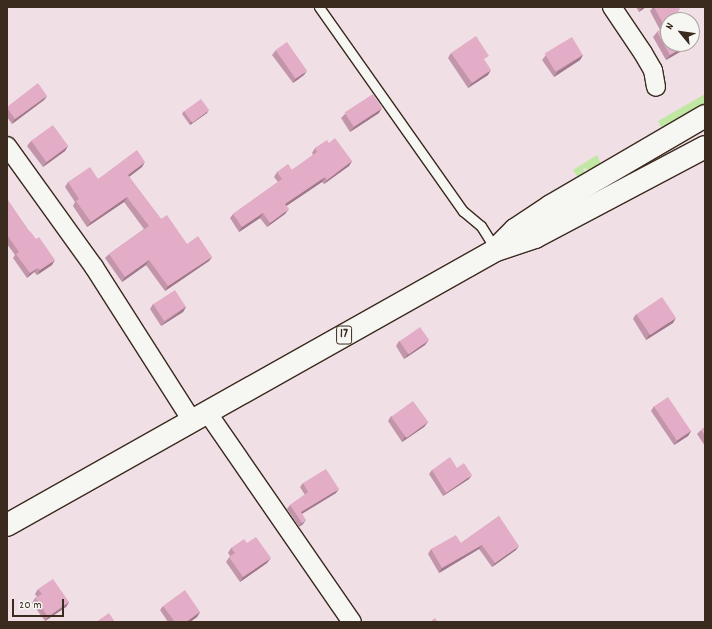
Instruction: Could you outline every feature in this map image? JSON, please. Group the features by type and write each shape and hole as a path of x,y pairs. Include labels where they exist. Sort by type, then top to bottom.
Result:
{"highway":[{"name":"17","path":"496,250 515,230 551,206 705,116"},
{"name":"17","path":"7,525 496,250 535,237 705,147"}],"street":[{"path":"612,7 653,70 656,87"},
{"path":"7,146 199,417 352,622"}],"lane":[{"path":"319,7 463,211 481,226 496,250"}],"green space":[{"path":"705,94 705,107 661,127 658,121"},
{"path":"597,155 601,164 588,173 586,168 583,169 586,174 580,178 577,176 573,170"}],"building":[{"path":"654,7 679,7 679,12 660,12 660,18"},
{"path":"660,30 660,37 657,32"},
{"path":"476,36 489,56 484,59 491,70 472,83 451,53"},
{"path":"572,37 583,55 555,71 545,53"},
{"path":"287,42 307,71 296,79 276,50"},
{"path":"668,52 675,52 670,55"},
{"path":"38,83 47,96 15,119 7,107"},
{"path":"373,94 382,108 354,127 344,113"},
{"path":"201,99 209,110 192,123 184,111"},
{"path":"53,125 68,146 46,162 31,141"},
{"path":"335,138 352,161 327,180 325,177 285,204 289,209 270,223 263,213 242,227 233,214 282,179 277,172 288,164 292,170 317,152 315,148 327,140 329,143"},
{"path":"137,150 145,162 128,175 161,219 167,215 187,244 198,236 212,257 168,286 149,260 125,277 109,254 149,226 127,197 91,222 76,201 79,199 68,182 90,167 98,179"},
{"path":"7,199 29,232 30,231 36,239 39,237 55,260 40,270 38,268 30,273 16,254 19,252 7,235"},
{"path":"175,290 186,307 164,321 153,304"},
{"path":"662,297 676,318 650,335 636,314"},
{"path":"420,327 429,340 409,354 400,341"},
{"path":"668,397 691,431 677,440 654,407"},
{"path":"413,401 428,422 406,438 391,417"},
{"path":"705,427 705,436 701,430"},
{"path":"450,457 457,468 464,463 472,475 446,493 432,470"},
{"path":"326,469 339,489 301,512 306,520 302,523 290,505 308,492 303,483"},
{"path":"499,516 519,546 495,563 482,545 442,568 431,549 456,535 461,543"},
{"path":"256,537 271,558 243,577 229,557 235,553 231,548 244,539 247,543"},
{"path":"53,579 69,602 48,617 35,598 42,594 38,589"},
{"path":"185,590 200,612 186,622 175,622 163,606"},
{"path":"109,613 115,622 96,622"},
{"path":"435,618 438,622 430,622"}]}
